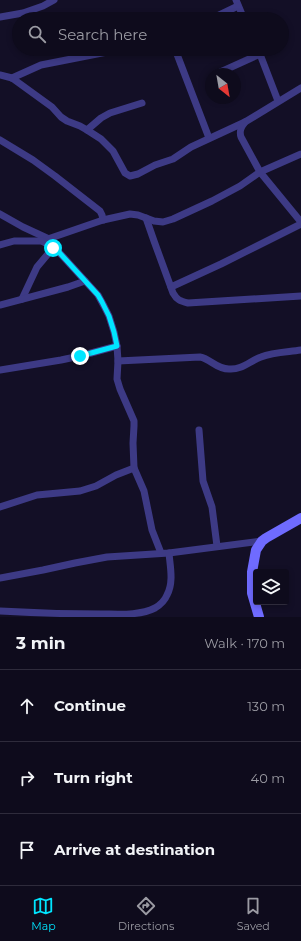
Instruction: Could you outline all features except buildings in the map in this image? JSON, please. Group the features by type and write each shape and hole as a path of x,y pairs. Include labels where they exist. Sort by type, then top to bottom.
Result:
{"street":[{"path":"26,12 43,6 54,0"},
{"path":"222,12 237,3"},
{"path":"0,17 12,15"},
{"path":"12,78 41,65 87,56"},
{"path":"178,56 209,138"},
{"path":"227,68 250,56"},
{"path":"261,56 278,101"},
{"path":"0,75 12,78 52,106 61,117 80,126 101,139 113,151 125,173 130,176 138,174 173,158 191,146 245,122 301,88"},
{"path":"87,130 101,118 110,113 142,103"},
{"path":"171,287 221,264 301,223 260,172 241,138 239,132 245,122"},
{"path":"0,140 56,176 100,211 103,220"},
{"path":"0,244 14,241 46,240 103,220 130,214 163,222 173,219 219,197 240,186 260,172 301,154"},
{"path":"0,214 46,240 98,295 109,316 117,346 117,379 134,421 134,468 144,491 152,530 165,553 171,582 167,595 161,603 149,613 117,614 0,611"},
{"path":"146,218 171,287 179,301 188,303 301,296"},
{"path":"22,299 37,267 55,249 56,237"},
{"path":"0,305 86,281"},
{"path":"0,370 80,356 117,346"},
{"path":"118,361 200,357 207,359 220,368 236,369 260,357 270,354 301,350"},
{"path":"199,430 203,481 212,507 217,546"},
{"path":"0,507 37,495 80,491 96,486 116,475 134,468"},
{"path":"0,578 107,557 165,553 262,541 301,518"},
{"path":"259,617 252,593 252,572 256,550 262,541"}],"route":[{"path":"53,248 57,250 98,295 109,316 114,332 117,346 80,356"}]}
